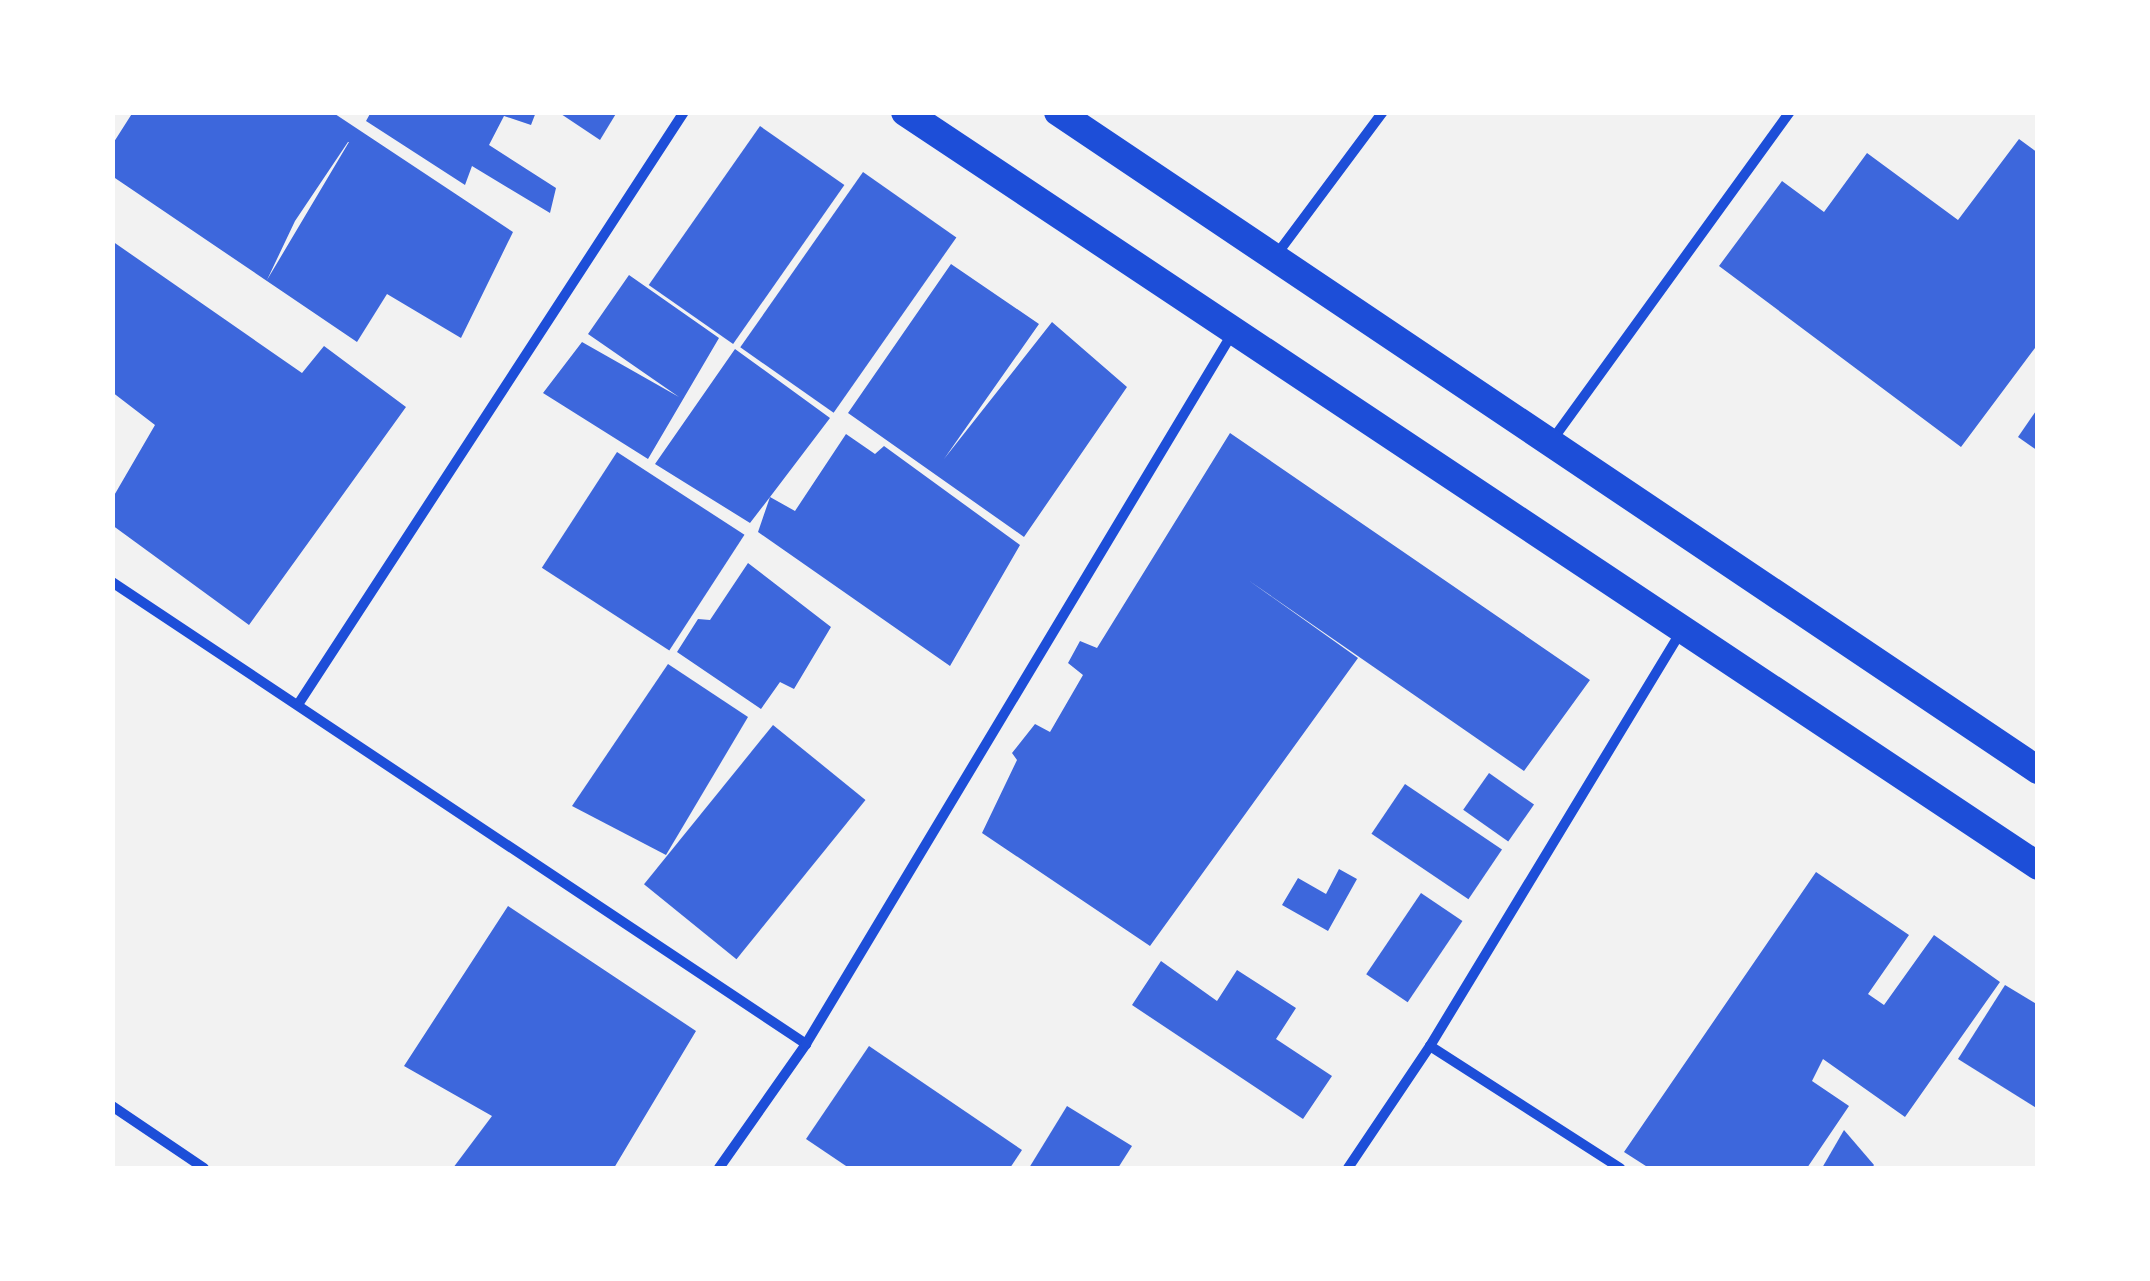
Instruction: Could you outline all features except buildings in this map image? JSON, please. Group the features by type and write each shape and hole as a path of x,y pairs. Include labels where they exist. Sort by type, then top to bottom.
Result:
{"highway":[{"path":"906,112 1232,333 1684,627 2038,866"},
{"path":"1058,112 1548,446 2038,770"}],"street":[{"path":"299,703 684,112"},
{"path":"1273,259 1383,112"},
{"path":"1548,446 1790,112"},
{"path":"720,1168 806,1044 1232,333"},
{"path":"112,582 806,1044"},
{"path":"1348,1168 1430,1046 1684,627"},
{"path":"1430,1046 1620,1168"},
{"path":"112,1106 204,1168"}]}
